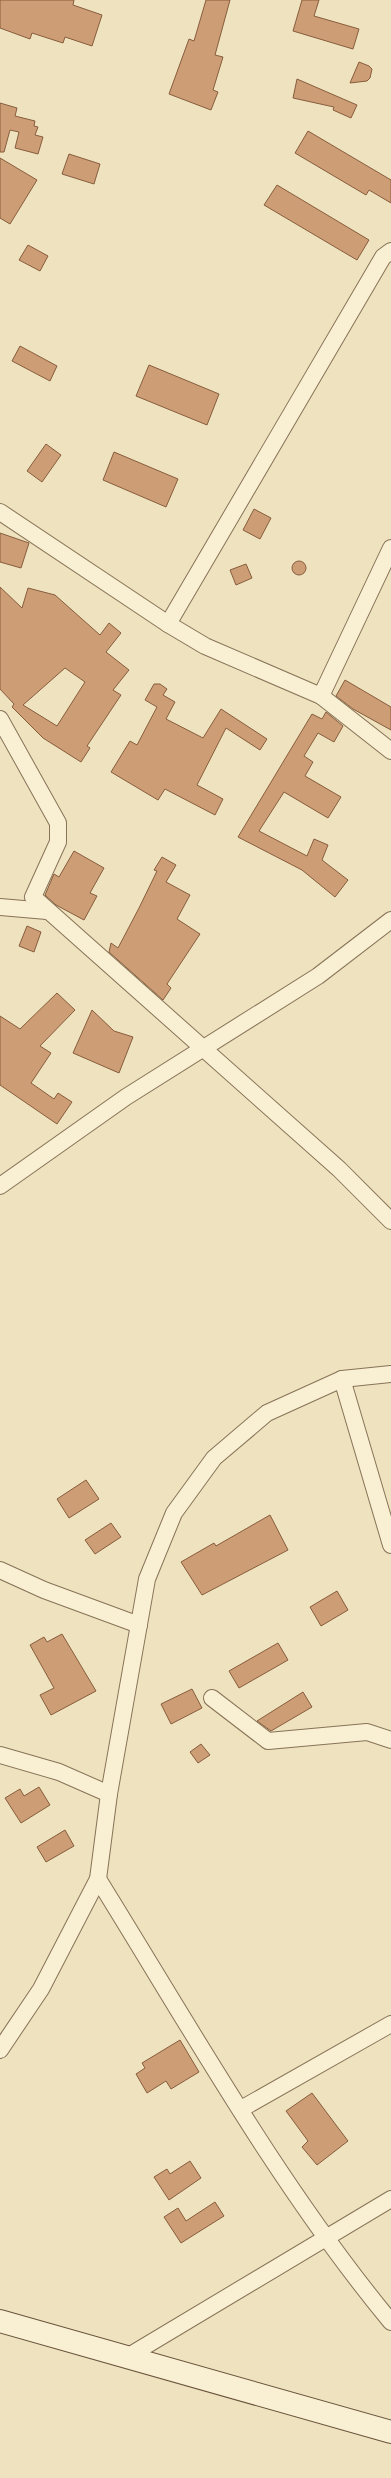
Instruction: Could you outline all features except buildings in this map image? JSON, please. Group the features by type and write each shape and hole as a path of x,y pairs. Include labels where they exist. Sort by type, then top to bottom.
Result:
{"main road":[{"path":"0,2321 391,2432"}],"street":[{"path":"168,624 383,257 391,251"},
{"path":"0,512 168,624 206,646 321,696 391,751"},
{"path":"321,696 391,548"},
{"path":"0,719 58,823 58,842 33,897 339,1169 391,1221"},
{"path":"0,907 47,911"},
{"path":"0,1186 126,1097 318,976 391,920"},
{"path":"0,2050 41,1989 98,1879 109,1794 147,1579 174,1513 214,1458 267,1413 342,1379 391,1374"},
{"path":"342,1379 391,1545"},
{"path":"0,1570 44,1590 139,1625"},
{"path":"212,1698 268,1741 367,1732 391,1740"},
{"path":"0,1755 59,1772 109,1794"},
{"path":"98,1879 241,2109 325,2237 354,2277 391,2322"},
{"path":"241,2109 391,2024"},
{"path":"127,2357 325,2237 391,2199"}]}
